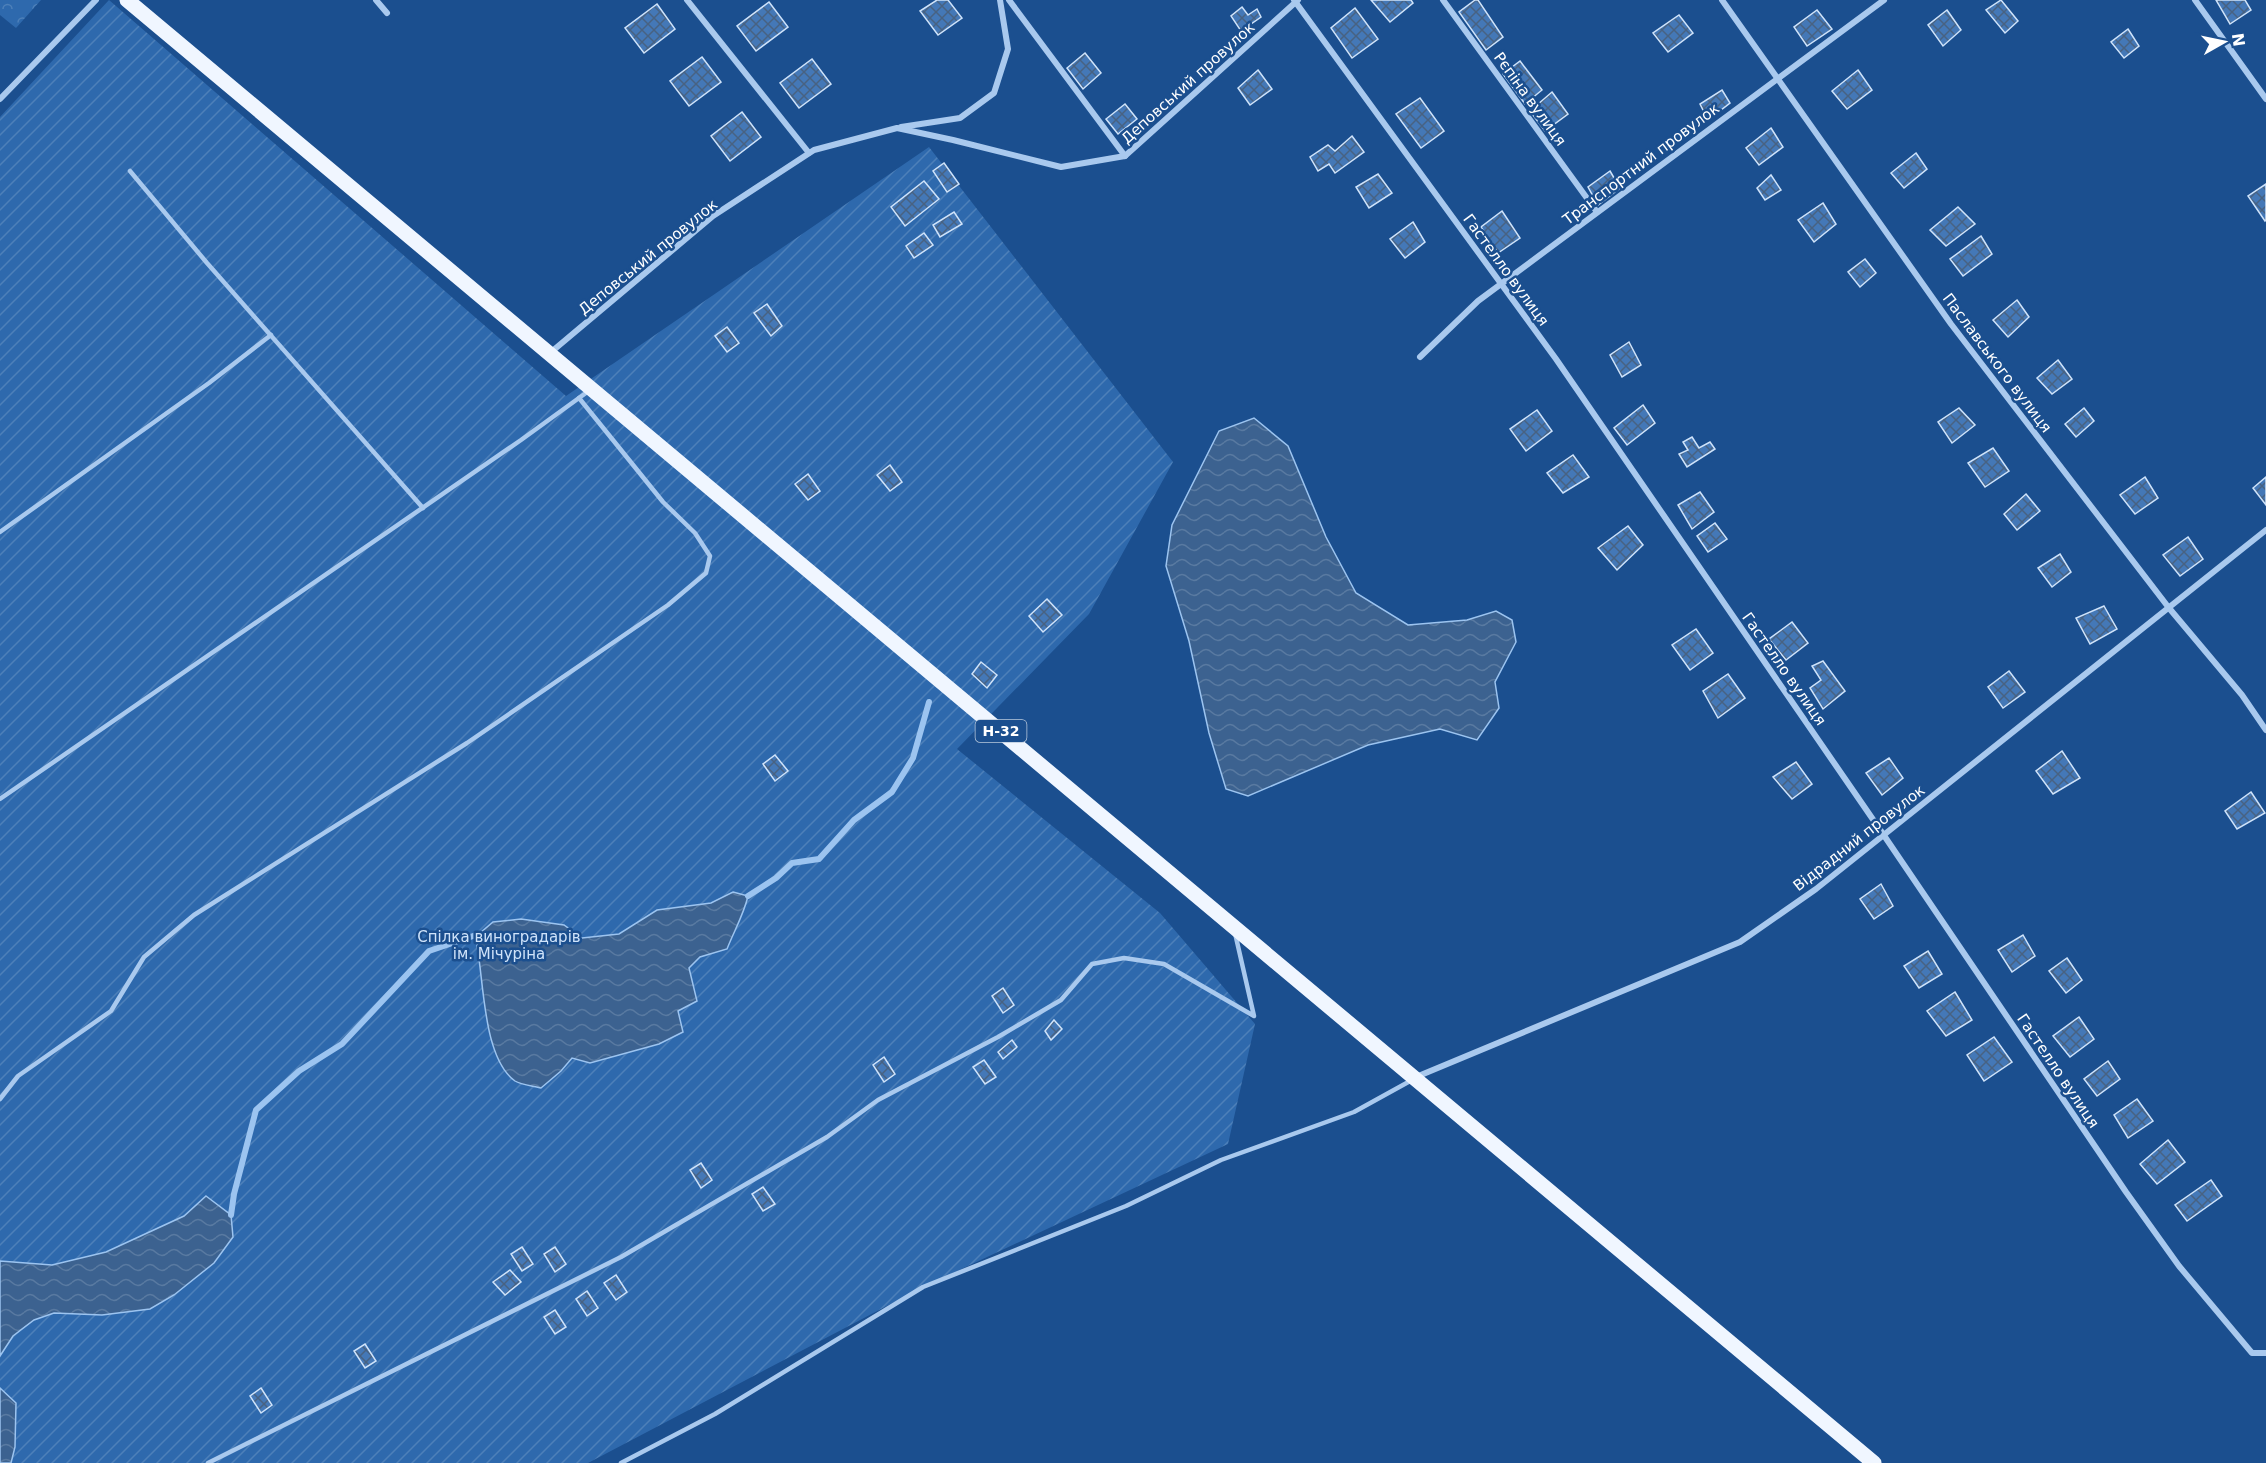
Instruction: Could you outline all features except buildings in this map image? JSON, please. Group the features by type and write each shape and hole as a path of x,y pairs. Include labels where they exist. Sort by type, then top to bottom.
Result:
{"main road":[{"name":"Н-32","path":"128,0 1874,1463"}],"street":[{"path":"0,99 96,0"},
{"path":"376,0 387,13"},
{"path":"687,0 809,153"},
{"path":"897,128 960,118 994,93 1008,49 1000,0"},
{"path":"1009,0 1125,156"},
{"name":"Рєпіна вулиця","path":"1443,0 1597,212"},
{"name":"Паславського вулиця","path":"1722,0 1951,324 2169,608 2242,695 2266,730"},
{"name":"Транспортний провулок","path":"1420,357 1478,301 1884,0"},
{"path":"2195,0 2266,99"},
{"name":"Деповський провулок","path":"550,353 713,216 814,150 897,128 1061,167 1125,156 1296,1"},
{"name":"Гастелло вулиця","path":"1296,1 1562,369 2179,1266 2252,1353 2266,1353"},
{"name":"Відрадний провулок","path":"1414,1078 1740,942 1816,889 2266,530"}],"lane":[{"path":"130,171 423,508"},
{"path":"0,532 209,383 271,335"},
{"path":"0,799 423,508 592,388"},
{"path":"0,1099 18,1076 111,1011 144,957 194,915 467,743 668,605 706,573 710,556 695,533 663,502 579,398"},
{"path":"208,1463 543,1298 621,1257 827,1137 878,1100 998,1037 1061,1000 1092,964 1124,958 1164,964 1254,1016 1233,926"},
{"path":"621,1463 715,1414 922,1287 1126,1206 1221,1160 1354,1112 1414,1078"}],"green space":[{"path":"0,0 41,0 16,28 0,15"},
{"name":"Спілка виноградарів ім. Мічуріна","path":"109,0 566,396 929,147 1173,462 1089,614 957,749 1160,913 1255,1024 1228,1144 923,1287 588,1463 0,1463 0,117"}],"water":[{"path":"1254,418 1288,446 1326,537 1356,593 1408,625 1467,620 1496,611 1512,620 1516,642 1495,682 1499,708 1477,740 1440,729 1368,745 1248,796 1226,789 1209,733 1189,641 1166,566 1172,525 1219,431"},
{"path":"733,892 748,896 744,909 727,949 700,957 689,968 697,1001 678,1011 683,1032 659,1044 590,1063 572,1058 541,1088 515,1081 504,1070 491,1038 477,946 479,934 493,922 521,919 564,925 582,938 619,934 657,910 711,903"},
{"path":"206,1196 231,1215 233,1237 214,1263 174,1295 150,1309 102,1315 54,1313 34,1320 13,1336 0,1356 0,1261 52,1265 106,1252 184,1216"},
{"path":"0,1388 16,1403 15,1447 11,1463 0,1463"}],"waterway":[{"path":"748,896 776,878 792,863 819,859 854,820 892,792 913,758 929,702"},
{"path":"231,1215 234,1194 256,1110 299,1071 342,1044 429,951 479,934"}]}
